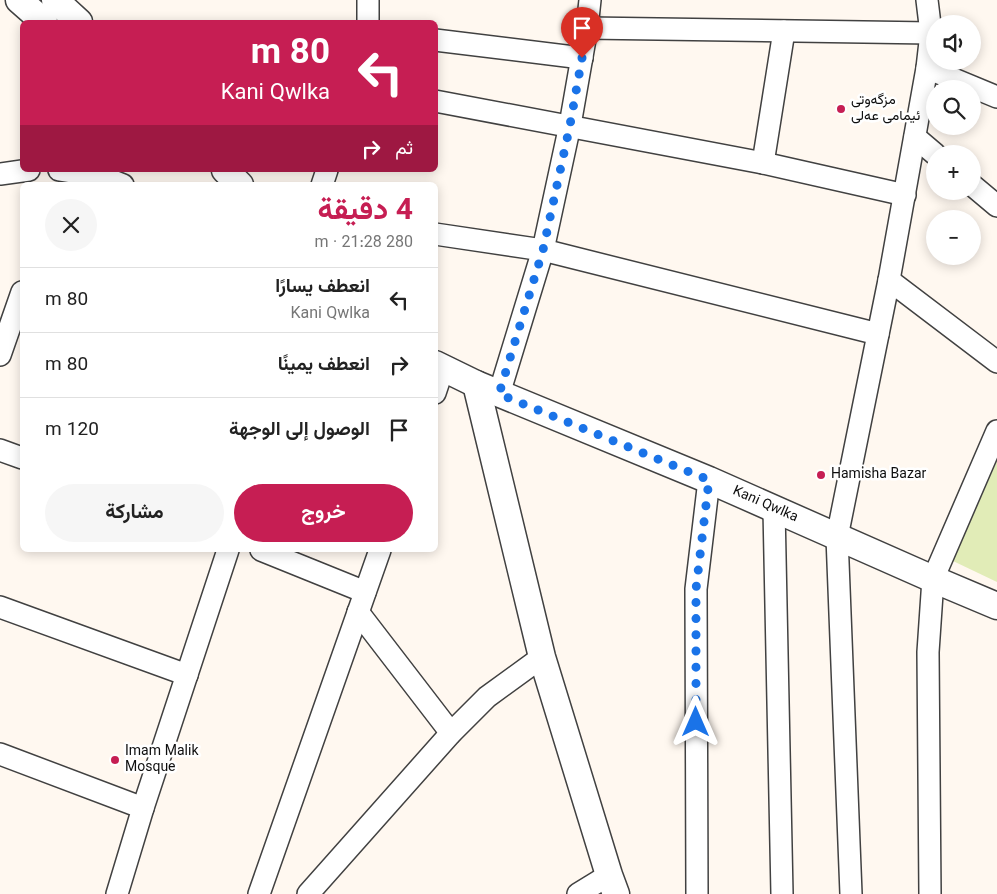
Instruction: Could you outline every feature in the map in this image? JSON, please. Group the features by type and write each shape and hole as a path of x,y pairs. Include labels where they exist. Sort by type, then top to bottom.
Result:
{"street":[{"path":"19,0 42,20"},
{"path":"55,0 77,20"},
{"path":"368,0 368,20"},
{"path":"578,894 613,884 542,657 488,389 543,250 570,125 588,28 590,0"},
{"path":"927,0 929,15"},
{"path":"588,28 926,33"},
{"path":"763,163 784,31"},
{"path":"438,40 582,58"},
{"path":"851,894 838,537 889,280 927,70"},
{"path":"932,70 997,97"},
{"path":"438,102 763,163 905,195"},
{"path":"915,137 926,146"},
{"path":"0,174 20,171"},
{"path":"227,172 237,182"},
{"path":"62,175 104,178 115,182"},
{"path":"981,193 997,206"},
{"path":"438,234 543,250 878,334"},
{"path":"889,280 997,362"},
{"path":"0,355 20,298"},
{"name":"Kani Qwlka","path":"439,366 488,389 709,480 997,606"},
{"path":"930,894 928,652 933,579 997,431"},
{"path":"0,450 20,457"},
{"path":"696,894 696,589 709,480"},
{"path":"774,509 782,894"},
{"path":"117,894 143,808 227,552"},
{"path":"265,552 365,592"},
{"path":"259,894 379,552"},
{"path":"0,606 187,675"},
{"path":"358,612 451,733"},
{"path":"308,894 451,733 487,697 542,657"},
{"path":"0,754 143,808"}],"green space":[{"path":"997,461 997,582 953,561"}],"place":[{"name":"مزگەوتی ئیمامی عەلی","path":"841,109"},
{"name":"Hamisha Bazar","path":"821,475"},
{"name":"Imam Malik Mosque","path":"115,760"}],"route":[{"path":"582,58 570,125 543,250 499,394 709,480 696,589 696,722"}]}
